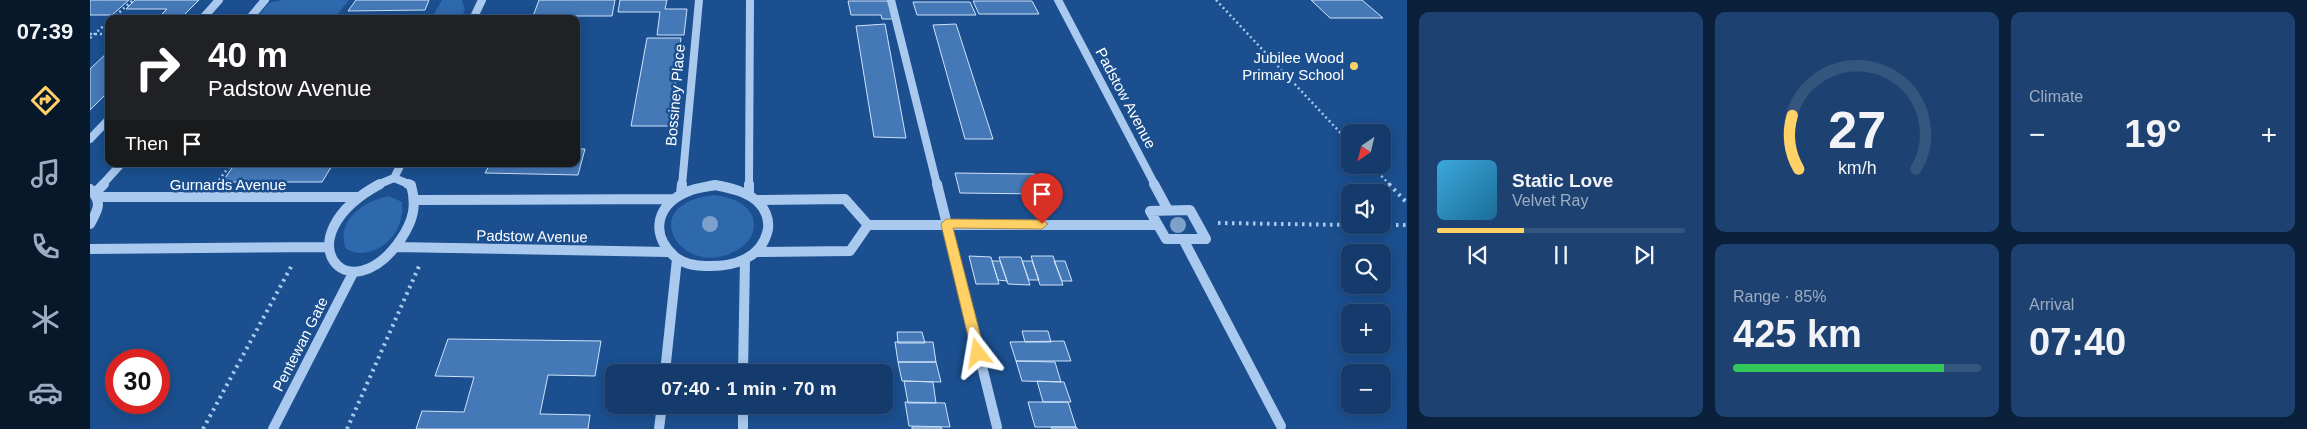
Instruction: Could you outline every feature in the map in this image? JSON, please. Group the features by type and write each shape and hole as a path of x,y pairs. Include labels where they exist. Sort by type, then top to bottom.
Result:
{"street":[{"path":"206,15 219,0"},
{"path":"252,15 265,0"},
{"path":"475,15 482,0"},
{"name":"Bossiney Place","path":"681,193 699,0"},
{"path":"749,194 750,0"},
{"path":"891,0 997,427"},
{"name":"Padstow Avenue","path":"1058,0 1168,210"},
{"path":"90,139 105,123"},
{"path":"90,224 99,208 95,193 118,167"},
{"path":"394,178 400,167"},
{"path":"394,178 411,185 416,200 414,216 395,247 368,268 353,273 338,268 330,260 328,247 334,226 340,215 357,198 377,184 394,178"},
{"path":"715,185 733,187 749,194 757,200 766,212 769,225 766,239 757,252 745,260 729,266 710,268 693,266 677,259 660,242 657,231 658,219 663,208 681,193 698,187 715,185"},
{"name":"Gurnards Avenue","path":"95,193 357,198"},
{"path":"416,200 673,199"},
{"path":"757,200 845,200 868,225 1158,225"},
{"path":"1150,210 1168,210 1190,210 1206,239 1166,239 1150,210"},
{"path":"757,252 850,251 868,225"},
{"path":"1184,239 1281,426"},
{"path":"90,249 328,247"},
{"name":"Padstow Avenue","path":"395,247 668,252"},
{"path":"666,364 677,259"},
{"path":"744,364 745,260"},
{"name":"Pentewan Gate","path":"273,429 353,273"},
{"path":"659,429 661,414"},
{"path":"743,414 743,429"}],"path":[{"path":"116,15 133,0"},
{"path":"1216,0 1341,133"},
{"path":"90,38 105,25"},
{"path":"90,34 105,34"},
{"path":"1380,174 1407,203"},
{"path":"1197,223 1341,225"},
{"path":"1391,225 1407,225"},
{"path":"203,429 301,248"},
{"path":"347,429 426,249"}],"shaded area":[{"path":"282,0 349,0 337,15 259,15 269,3"},
{"path":"442,0 462,0 465,10 462,15 433,15"},
{"path":"714,195 729,198 743,205 752,216 754,223 753,231 750,239 743,246 722,256 703,257 687,251 676,240 671,226 675,213 689,201"},
{"path":"389,196 402,202 401,220 393,236 387,243 371,252 359,253 346,249 344,239 348,221 370,202"}],"building":[{"path":"90,0 129,0 112,15 90,15"},
{"path":"135,0 199,0 184,15 161,15 167,9 126,9"},
{"path":"356,0 429,0 425,10 348,11"},
{"path":"539,0 615,0 612,16 533,15"},
{"path":"620,0 667,0 665,9 687,9 684,35 657,35 660,12 618,12"},
{"path":"1311,0 1362,0 1383,18 1330,18"},
{"path":"848,1 888,1 893,19 882,19 881,15 851,15"},
{"path":"973,1 1032,1 1039,14 979,14"},
{"path":"913,2 970,2 976,15 917,15"},
{"path":"885,24 906,138 874,137 856,26"},
{"path":"956,24 993,139 965,139 933,25"},
{"path":"647,38 681,38 670,126 631,126"},
{"path":"105,55 105,95 90,110 90,69"},
{"path":"580,149 585,149 578,175 485,173 488,167 580,167"},
{"path":"233,167 331,167 322,182 222,182"},
{"path":"955,173 1035,174 1043,194 960,193"},
{"path":"969,256 991,257 999,284 976,284"},
{"path":"1031,256 1053,256 1063,285 1040,285"},
{"path":"999,257 1021,257 1030,285 1008,284"},
{"path":"992,261 1000,261 1007,281 998,280"},
{"path":"1022,261 1032,261 1039,280 1029,280"},
{"path":"1054,261 1065,261 1072,281 1062,281"},
{"path":"1022,331 1048,331 1051,342 1025,342"},
{"path":"897,332 922,332 925,343 898,343"},
{"path":"448,339 601,341 595,376 548,375 540,414 590,415 588,429 416,429 422,411 464,412 474,377 435,376"},
{"path":"1064,341 1071,361 1016,361 1010,342"},
{"path":"895,342 933,342 936,362 898,362"},
{"path":"1016,361 1055,362 1061,382 1022,381"},
{"path":"898,362 936,362 941,382 902,381"},
{"path":"904,381 933,382 936,403 908,403"},
{"path":"1037,381 1064,382 1071,402 1043,402"},
{"path":"905,402 945,403 950,427 909,426"},
{"path":"1028,402 1068,402 1076,427 1035,427"},
{"path":"912,427 941,427 942,429 912,429"},
{"path":"1051,427 1076,427 1078,429 1052,429"}],"place":[{"name":"Jubilee Wood Primary School","path":"1354,66"}],"route":[{"path":"978,353 946,224 1042,224"}]}
